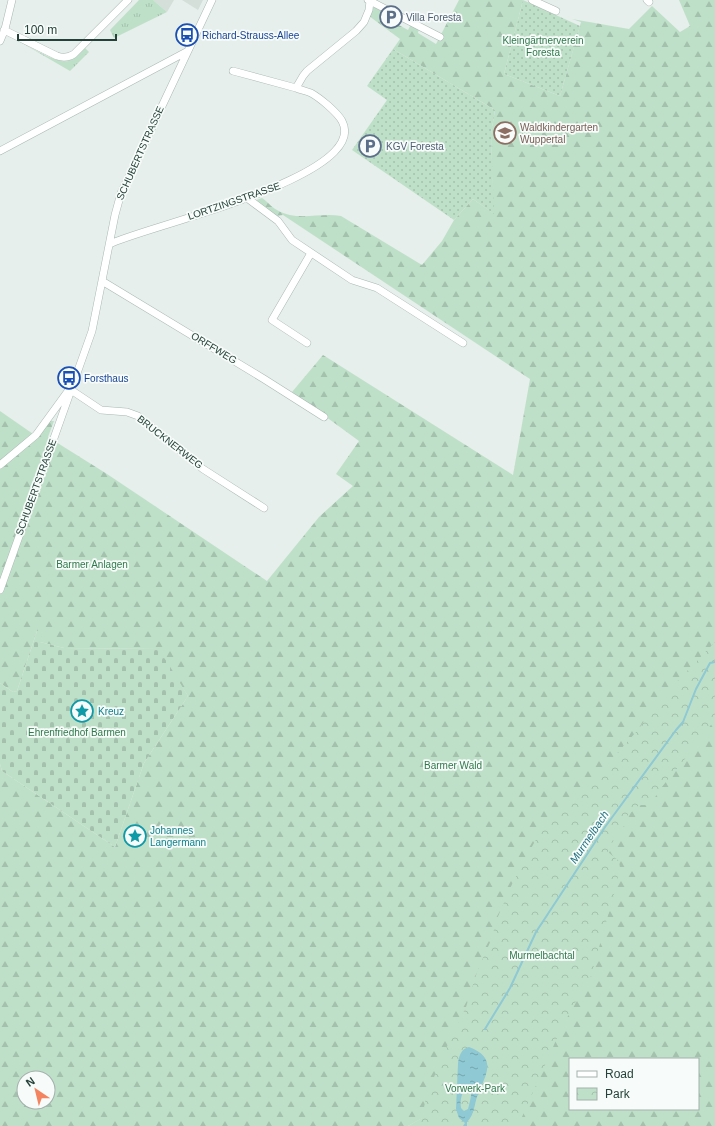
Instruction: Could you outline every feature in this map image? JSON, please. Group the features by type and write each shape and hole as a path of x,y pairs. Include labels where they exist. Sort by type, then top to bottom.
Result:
{"street":[{"path":"0,41 12,0"},
{"path":"3,30 56,56 63,58 69,57 74,54 128,0"},
{"name":"SCHUBERTSTRASSE","path":"0,590 92,330 115,215 121,193 186,52 212,0"},
{"path":"296,88 302,76 307,71 356,31 364,22 369,10 369,0 440,37"},
{"path":"532,0 556,11"},
{"path":"0,151 186,52"},
{"name":"LORTZINGSTRASSE","path":"110,244 278,187 309,171 334,153 343,139 343,124 339,117 317,97 309,92 233,71"},
{"path":"247,198 278,221 292,240 311,253 352,280 377,288 463,342"},
{"path":"307,343 272,320 311,253"},
{"name":"ORFFWEG","path":"102,281 264,378 324,417"},
{"name":"SCHUBERTSTRASSE","path":"0,465 36,435 72,387"},
{"name":"BRUCKNERWEG","path":"72,387 101,410 127,412 138,416 204,469 264,508"}],"shaded area":[{"path":"153,0 174,0 167,12"},
{"path":"182,0 203,0 198,10"}],"green space":[{"path":"139,0 153,0 167,12 114,38 110,30"},
{"name":"Barmer Wald","path":"459,0 523,0 504,74 560,96 581,22 572,19 629,29 652,6 680,32 690,26 679,0 715,0 715,1126 500,1126 430,1114 408,1126 0,1126 0,764 2,771 115,847 144,763 188,696 157,649 64,648 40,642 38,628 17,691 13,692 0,683 0,411 36,436 50,421 54,421 48,437 107,474 267,581 319,517 353,486 336,474 359,441 292,392 323,355 513,475 530,379 283,215 275,216 254,201 262,198 277,210 285,214 301,216 341,216 422,265 442,241 454,220 473,199 493,213 491,134 495,110 393,49 400,39 369,16 373,8 377,8 383,10 382,16 408,30 411,24 419,28 418,33 436,44"},
{"name":"Kleingärtnerverein Foresta","path":"523,0 580,26 560,96 504,74"},
{"path":"15,39 56,60 68,61 73,59 85,48 89,52 70,71"},
{"path":"393,49 495,110 491,134 494,214 473,199 454,220 352,150 387,100 367,86"},
{"name":"Ehrenfriedhof Barmen","path":"38,628 43,630 40,642 64,648 158,649 188,696 144,763 115,847 2,771 0,764 0,683 13,692 17,691"},
{"name":"Murmelbachtal","path":"715,642 715,719 698,743 661,788 650,805 639,805 627,816 624,826 614,839 608,852 619,861 620,868 591,976 557,1038 518,1126 408,1126 422,1118 426,1097 443,1055 466,1007 478,969 492,938 496,921 513,882 541,830 553,814 601,771 637,731 663,696"}],"water":[{"path":"469,1047 478,1051 483,1056 487,1061 487,1067 473,1112 467,1122 467,1126 463,1126 465,1123 459,1118 456,1109 458,1060 464,1049","holes":["469,1087 471,1088 468,1109 464,1111 461,1108 462,1096 466,1089"]}],"waterway":[{"name":"Murmelbach","path":"485,1029 510,988 536,932 605,827 683,722 696,689 710,663 715,662"}],"place":[{"name":"Villa Foresta","path":"391,17"},
{"name":"Richard-Strauss-Allee","path":"187,35"},
{"name":"Waldkindergarten Wuppertal","path":"505,133"},
{"name":"KGV Foresta","path":"370,146"},
{"name":"Forsthaus","path":"69,378"},
{"name":"Kreuz","path":"82,711"},
{"name":"Johannes Langermann","path":"135,836"}],"park label":[{"name":"Barmer Anlagen","path":"92,564"},
{"name":"Vorwerk-Park","path":"475,1088"}]}
